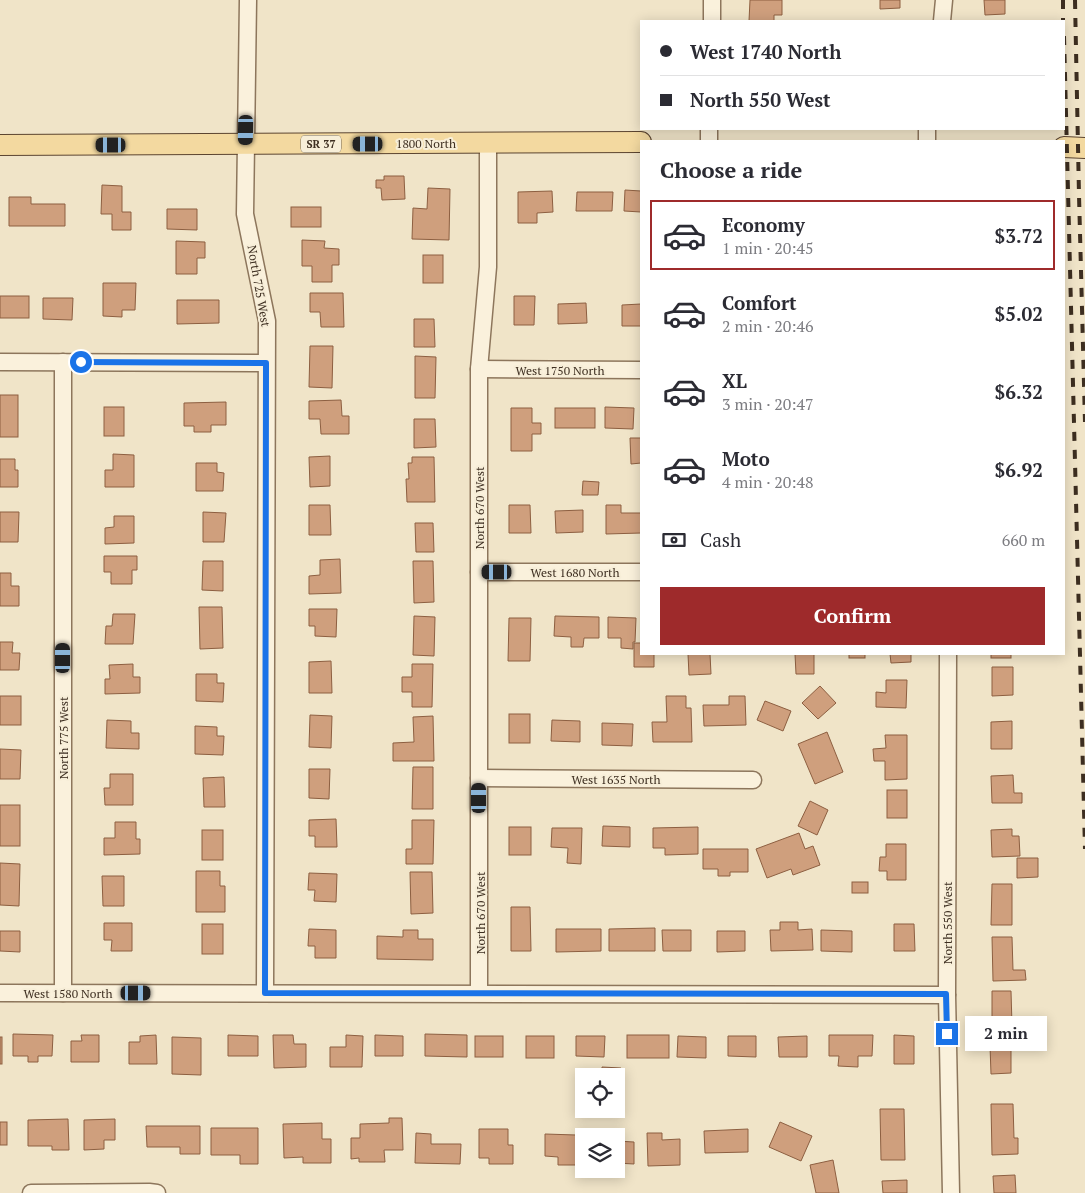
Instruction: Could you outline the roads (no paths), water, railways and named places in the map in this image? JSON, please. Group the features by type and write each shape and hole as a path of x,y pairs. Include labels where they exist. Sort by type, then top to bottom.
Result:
{"main road":[{"name":"1800 North","path":"0,145 640,142"},
{"path":"1065,147 1085,148"}],"street":[{"name":"North 725 West","path":"248,0 245,214 267,321 265,993"},
{"path":"712,0 712,20"},
{"path":"942,20 944,0"},
{"name":"North 670 West","path":"479,993 479,370 488,267 488,143"},
{"path":"0,362 266,363"},
{"name":"North 775 West","path":"63,362 63,993"},
{"name":"West 1750 North","path":"479,370 640,370"},
{"name":"West 1680 North","path":"479,572 640,572"},
{"name":"North 550 West","path":"948,655 946,994 951,1193"},
{"name":"West 1635 North","path":"479,778 753,780"},
{"name":"West 1580 North","path":"0,993 946,994"},
{"path":"31,1193 157,1193"}],"railway":[{"path":"1063,0 1063,20"},
{"path":"1075,0 1085,422"},
{"path":"1065,75 1085,849"}]}
